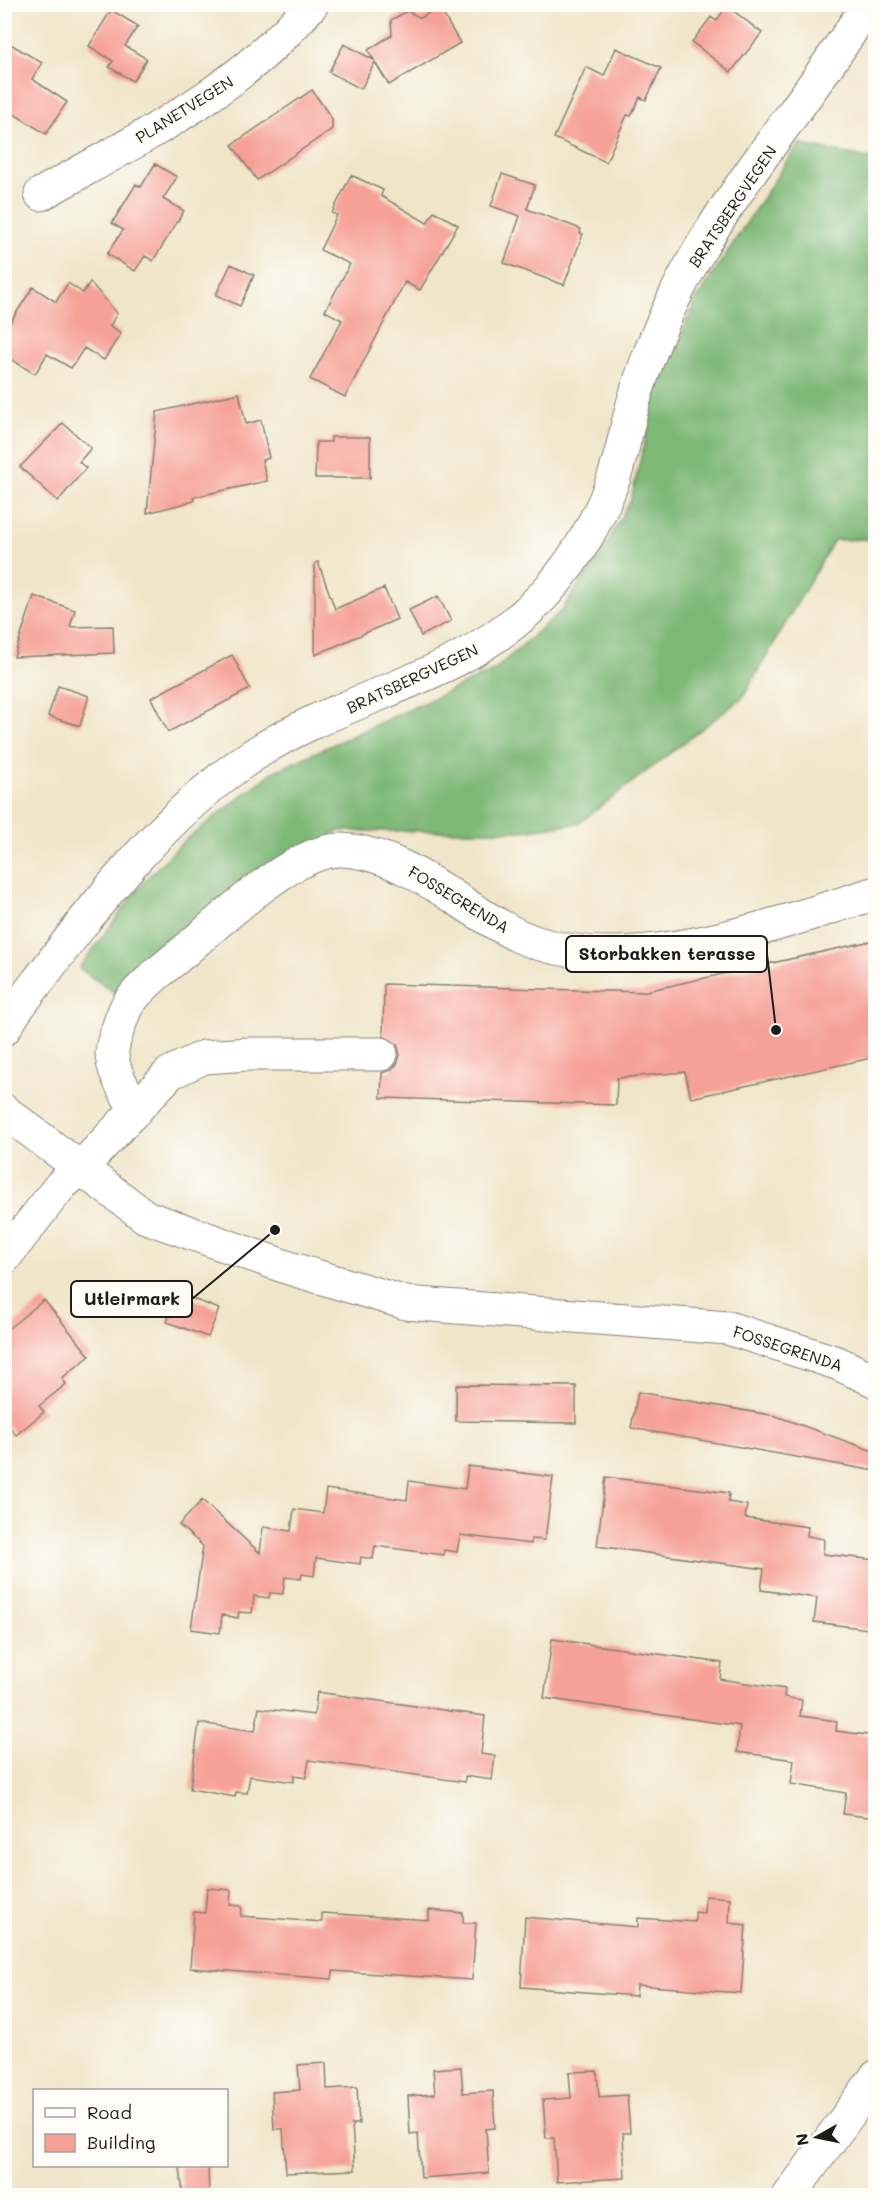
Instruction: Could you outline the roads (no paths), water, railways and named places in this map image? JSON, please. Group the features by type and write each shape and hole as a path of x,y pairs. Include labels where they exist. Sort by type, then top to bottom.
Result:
{"street":[{"name":"PLANETVEGEN","path":"41,194 191,108 254,64 286,35 312,4"},
{"name":"BRATSBERGVEGEN","path":"4,1029 16,1010 104,896 147,847 195,800 261,750 340,711 451,663 478,648 530,608 556,579 579,550 614,477 635,397 655,340 692,265 718,222 868,4"},
{"name":"FOSSEGRENDA","path":"136,1110 121,1082 111,1053 127,1005 156,975 256,890 307,860 339,850 403,866 444,893 521,937 581,952 637,951 735,937 876,892"},
{"path":"4,1258 61,1185 80,1169 170,1073 204,1057 249,1054 381,1054"},
{"name":"FOSSEGRENDA","path":"4,1111 146,1217 288,1268 406,1303 728,1328 837,1363 876,1381"},
{"path":"789,2196 876,2077"}],"place":[{"name":"Storbakken terasse","path":"776,1030"},
{"name":"Utleirmark","path":"275,1230"}]}
